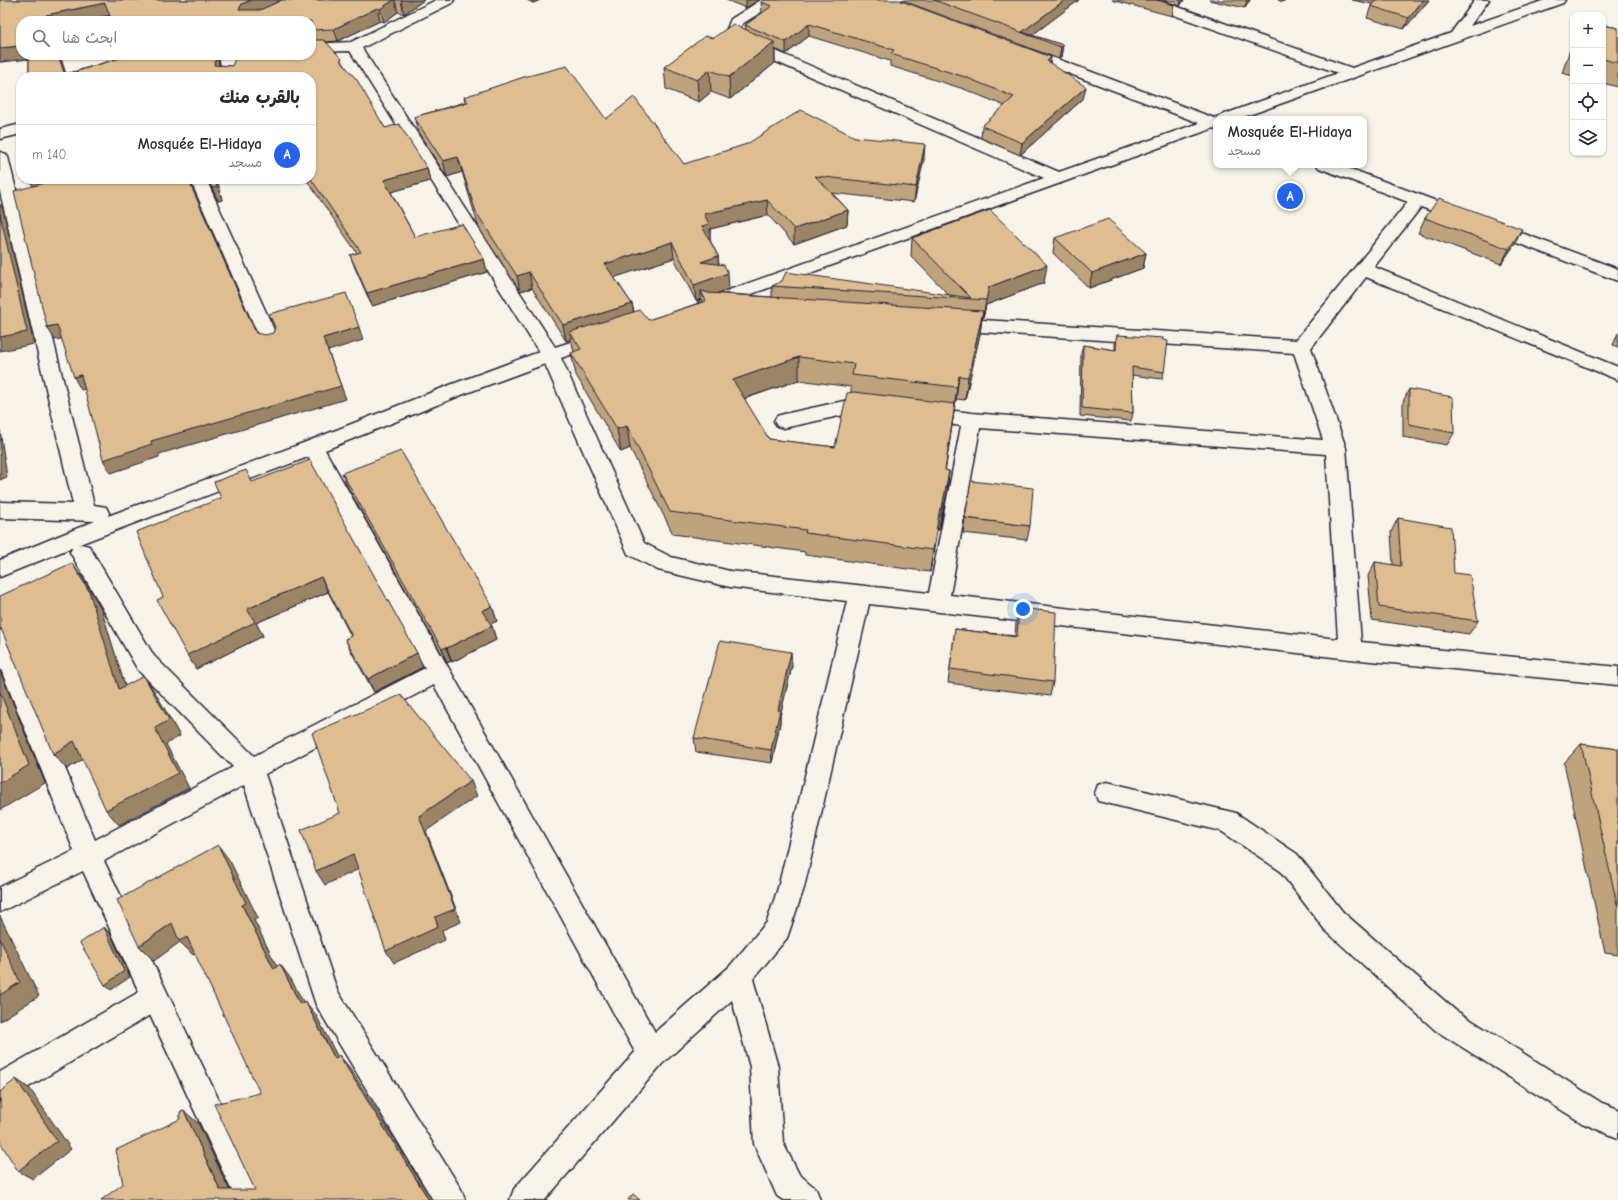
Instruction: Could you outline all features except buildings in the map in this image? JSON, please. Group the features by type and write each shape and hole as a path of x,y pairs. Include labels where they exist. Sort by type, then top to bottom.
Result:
{"street":[{"path":"316,48 354,46 447,0"},
{"path":"771,0 736,22 733,31 740,41 1058,178"},
{"path":"1146,0 1352,73"},
{"path":"1456,36 1482,0"},
{"path":"1234,116 1558,0"},
{"path":"354,46 550,354 636,548 666,564 730,579 1350,650 1618,676"},
{"path":"1012,47 1213,121"},
{"path":"227,60 230,72"},
{"path":"740,310 696,308 1213,123"},
{"path":"0,134 16,130"},
{"path":"0,157 13,200 86,512"},
{"path":"1333,168 1618,275"},
{"path":"200,184 270,341"},
{"path":"1301,347 1418,200"},
{"path":"1363,269 1618,374"},
{"path":"937,323 1301,347"},
{"path":"0,569 52,546 313,447 550,354 618,333"},
{"path":"1301,347 1336,448 1350,650"},
{"path":"784,421 853,406 972,420 1336,448"},
{"path":"938,602 972,420"},
{"path":"313,447 652,1054"},
{"path":"0,510 86,512 132,516"},
{"path":"81,552 146,663 251,769 326,996 450,1200"},
{"path":"525,1200 652,1054 739,976 778,929 789,894 860,594"},
{"path":"0,639 89,856 252,1200"},
{"path":"0,900 89,856 251,769 438,672"},
{"path":"1107,793 1227,821 1288,862 1334,921 1445,1020 1592,1113 1618,1124"},
{"path":"739,976 764,1067 769,1144 788,1185 805,1200"},
{"path":"0,1088 155,997"}],"place":[{"name":"Mosquée El-Hidaya","path":"1290,196"}]}
